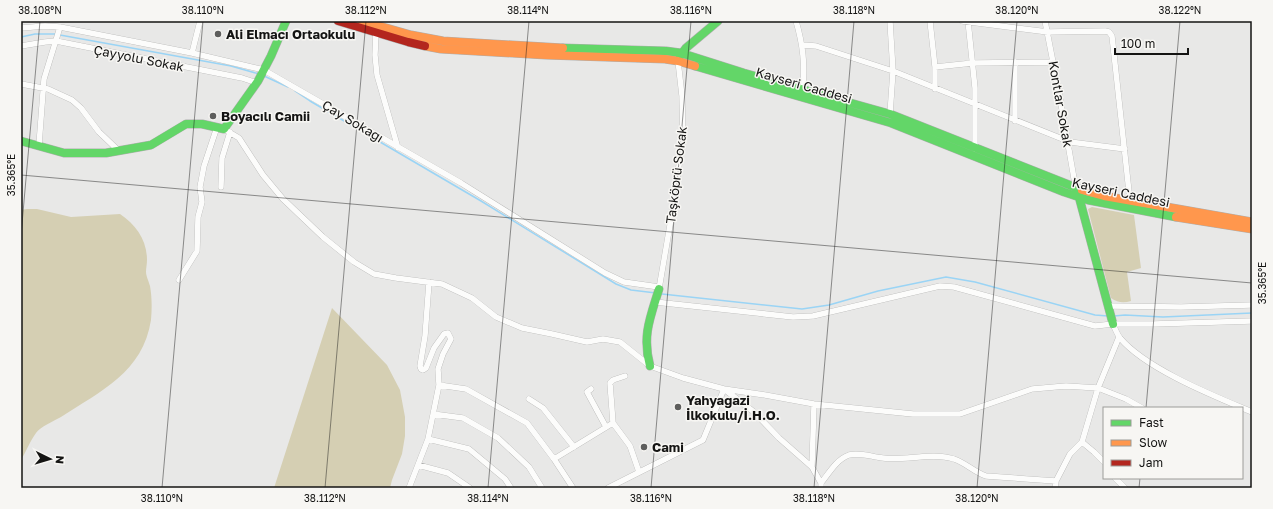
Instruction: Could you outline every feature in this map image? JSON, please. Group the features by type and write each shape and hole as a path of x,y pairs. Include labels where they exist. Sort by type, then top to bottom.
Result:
{"main road":[{"path":"21,141 64,153 97,153 119,151 151,145 186,124 197,123 224,129 258,82 286,21"},
{"name":"Kayseri Caddesi","path":"338,21 376,26"},
{"name":"Kayseri Caddesi","path":"362,21 376,26 408,42 441,49 546,55 665,58 680,57 744,73 890,114 1074,188 1130,201 1252,222"},
{"path":"680,57 718,21"},
{"name":"Kayseri Caddesi","path":"680,57 769,88 891,123 1079,197 1166,215 1252,229"},
{"path":"1079,197 1114,324"},
{"path":"650,366 647,354 647,329 659,288"}],"street":[{"path":"192,53 200,21"},
{"path":"796,21 802,45 804,66 802,89"},
{"path":"890,21 893,71 890,114"},
{"path":"930,21 935,67 935,89"},
{"path":"975,149 973,63 966,21 1048,32 1109,32 1112,35 1130,201"},
{"name":"Kontlar Sokak","path":"1045,21 1074,188"},
{"name":"Çay Sokağı","path":"21,28 45,26 60,28 192,53 242,64 264,71 461,183 605,273 624,282 659,288"},
{"path":"376,26 375,55 377,75 398,148"},
{"path":"38,145 43,88 49,61 60,28"},
{"name":"Çayyolu Sokak","path":"21,46 56,39 258,82"},
{"path":"802,45 816,46 893,71 975,106 1067,141 1077,144 1125,149"},
{"name":"Taşköprü Sokak","path":"659,288 683,139 680,57"},
{"path":"1015,62 1015,121"},
{"path":"935,67 973,63 1053,62"},
{"path":"21,84 43,88 66,97 76,103 99,132 119,151"},
{"path":"221,187 224,129"},
{"path":"179,280 197,251 198,217 202,202 200,186 204,166 224,129"},
{"path":"224,129 239,138 263,174 283,199 323,237 354,262 374,274 442,284 472,298 496,317 522,328 587,342 603,339 620,342 650,366 683,378 724,390 765,395 814,404 913,414 960,414 1032,389 1066,386 1098,388 1126,399 1140,407"},
{"path":"1074,188 1079,197"},
{"path":"410,488 428,439 439,385 438,369 443,354 450,342 449,334 444,334 434,348 426,368 423,370 420,367 425,336 429,282"},
{"path":"655,302 793,317 813,316 940,286 954,287 1095,326 1114,324 1252,321"},
{"path":"1108,306 1181,307 1252,305"},
{"path":"1114,324 1119,337 1132,350 1166,372 1241,407"},
{"path":"1055,488 1056,481 1070,454 1082,442 1098,388 1119,337"},
{"path":"625,376 613,380 610,383 613,423 630,446 639,472"},
{"path":"439,385 466,389 527,423 554,459 573,488"},
{"path":"590,389 587,392 606,427"},
{"path":"724,390 754,412 778,438 812,467 821,485 840,460 847,456 856,454 894,459 936,457 948,458 964,463 978,473 986,476 1056,481"},
{"path":"608,488 704,440 724,390"},
{"path":"529,399 543,408 574,446"},
{"path":"812,467 814,404"},
{"path":"433,414 463,418 498,438 529,467 542,488"},
{"path":"554,459 613,423"},
{"path":"428,439 469,448 505,479 511,488"},
{"path":"1082,442 1103,461"},
{"path":"418,465 448,473 470,488"},
{"path":"1116,479 1125,488"}],"shaded area":[{"path":"1092,207 1134,215 1141,268 1127,272 1131,301 1121,302 1111,298 1088,209"},
{"path":"37,209 71,217 120,214 126,218 136,228 145,246 147,260 146,274 150,286 152,307 151,320 146,338 130,367 105,389 38,431 21,460 21,210"},
{"path":"332,308 387,365 400,390 405,417 405,436 402,454 390,488 274,488"}],"waterway":[{"path":"21,37 35,34 57,34"},
{"path":"60,35 231,66 259,74"},
{"path":"264,76 288,87"},
{"path":"295,91 481,201 616,284 631,290 656,293"},
{"path":"662,294 802,309 829,305 878,291 946,277 975,282 1095,315 1108,316"},
{"path":"1114,316 1125,315 1163,317 1252,313"}],"traffic: fast":[{"path":"21,141 64,153 106,153 151,145 186,124 202,124 224,129 258,81 271,56 286,21"},
{"path":"680,56 686,48 718,21"},
{"path":"563,48 666,51 681,53 744,73 890,114 1082,190"},
{"path":"695,66 891,123 1064,192 1088,200 1176,217"},
{"path":"1079,197 1113,324"},
{"path":"650,366 647,345 648,327 659,289"}],"traffic: slow":[{"path":"362,21 411,35 443,41 563,48"},
{"path":"425,46 441,49 546,55 665,59 695,66"},
{"path":"1082,190 1104,196 1252,222"},
{"path":"1176,217 1252,229"}],"traffic: jam":[{"path":"338,21 425,46"}],"place":[{"name":"Ali Elmacı Ortaokulu","path":"218,34"},
{"name":"Boyacılı Camii","path":"213,116"},
{"name":"Yahyagazi İlkokulu/İ.H.O.","path":"678,407"},
{"name":"Cami","path":"644,447"}]}
